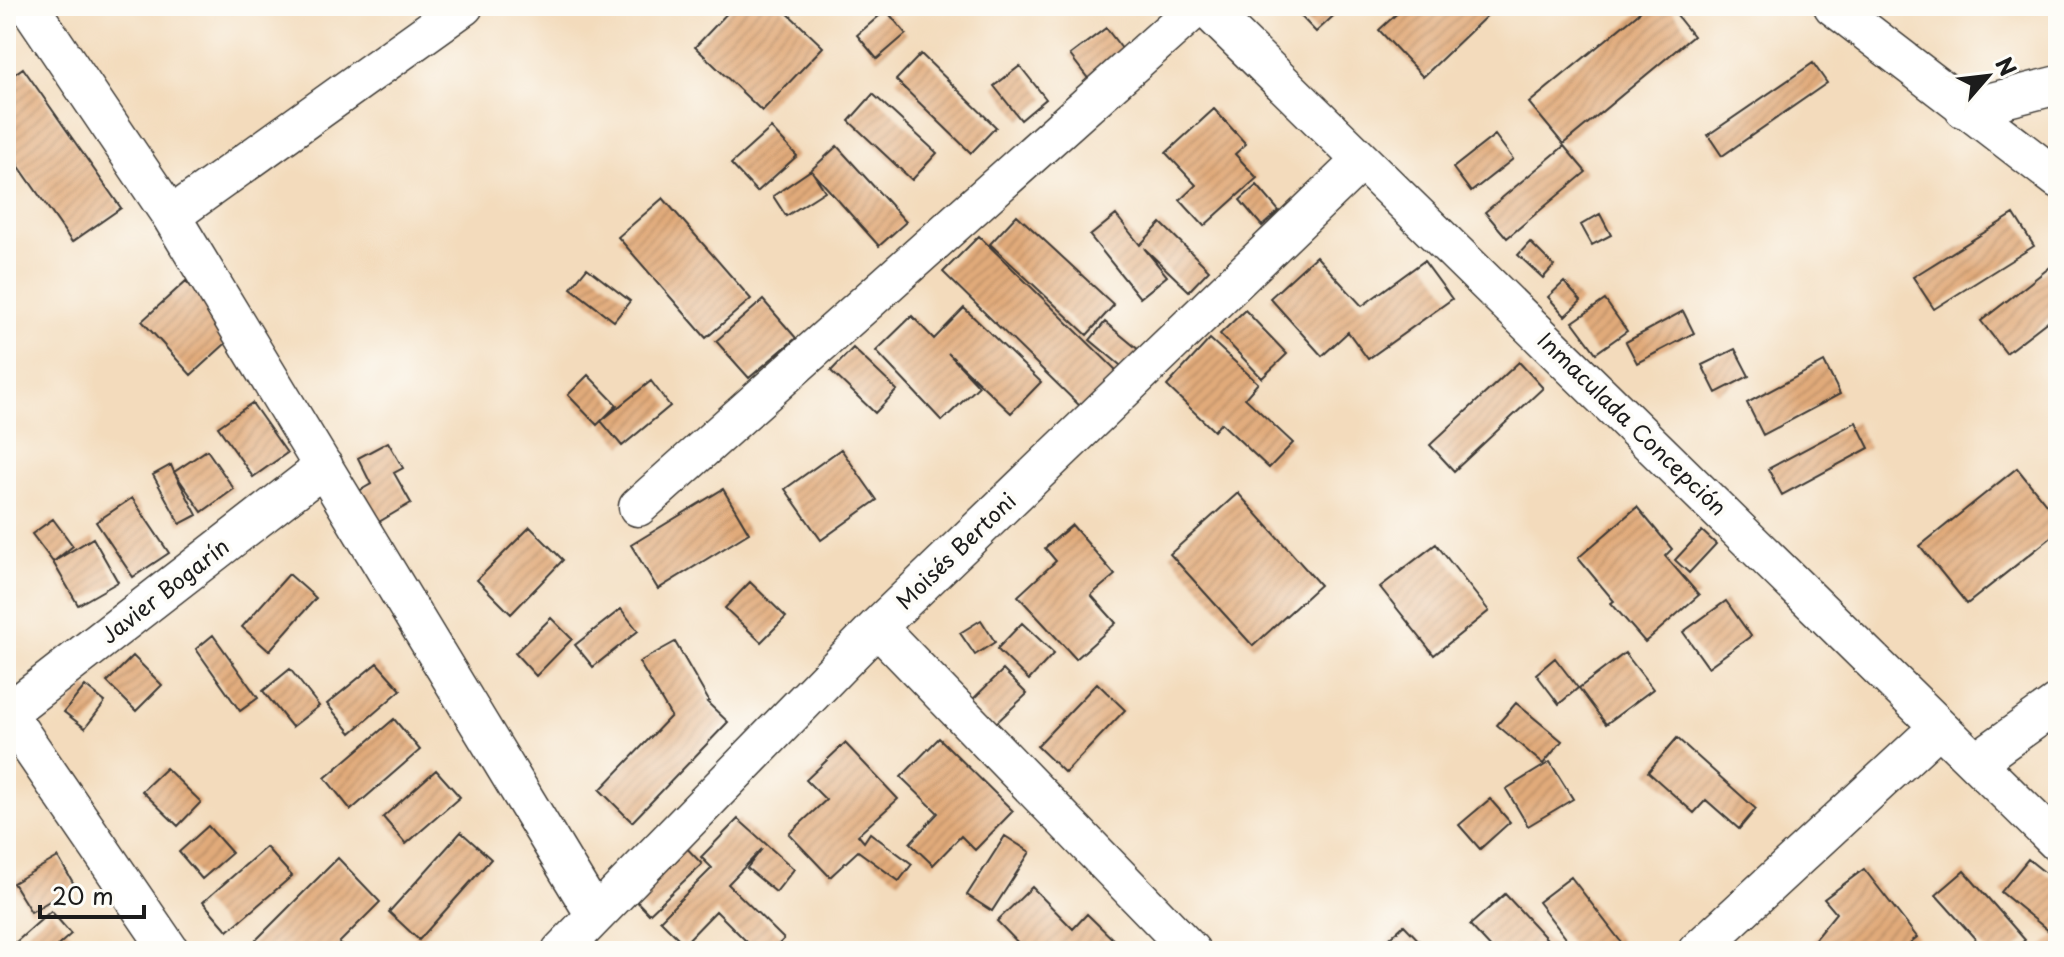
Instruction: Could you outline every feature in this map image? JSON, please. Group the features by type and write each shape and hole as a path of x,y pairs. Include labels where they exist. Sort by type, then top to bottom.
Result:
{"street":[{"path":"6,19 26,6 171,216 595,915"},
{"path":"171,216 464,6"},
{"path":"638,507 1201,6"},
{"name":"Inmaculada Concepción","path":"1201,6 1908,693 2058,843"},
{"path":"1833,6 2058,179"},
{"path":"1964,109 2058,85"},
{"name":"Moisés Bertoni","path":"561,951 877,627 1361,161"},
{"name":"Javier Bogarín","path":"6,714 324,467"},
{"path":"877,627 1191,951"},
{"path":"1977,761 2058,703"},
{"path":"6,714 170,951"},
{"path":"1697,951 1939,727"}],"building":[{"path":"734,6 780,6 823,47 762,111 695,47"},
{"path":"1291,6 1344,6 1316,32"},
{"path":"1405,6 1497,6 1423,77 1379,30"},
{"path":"1647,6 1669,6 1693,36 1563,144 1529,103"},
{"path":"886,10 906,34 877,59 857,35"},
{"path":"1106,28 1126,54 1090,81 1070,55"},
{"path":"921,54 996,127 971,153 896,80"},
{"path":"1813,63 1827,83 1722,156 1708,135"},
{"path":"1020,66 1046,99 1021,120 994,86"},
{"path":"23,68 121,208 72,242 6,148 6,80"},
{"path":"873,94 937,153 912,180 849,121"},
{"path":"1214,109 1246,144 1235,154 1257,178 1204,226 1180,200 1196,185 1166,153"},
{"path":"771,128 797,156 757,192 731,164"},
{"path":"1495,135 1513,159 1471,192 1453,168"},
{"path":"837,146 906,222 879,246 811,170"},
{"path":"1564,146 1586,172 1507,238 1485,212"},
{"path":"811,170 825,191 786,216 773,196"},
{"path":"1257,185 1279,211 1262,226 1240,200"},
{"path":"663,198 751,299 706,338 618,237"},
{"path":"1600,214 1611,235 1592,245 1581,225"},
{"path":"2014,214 2034,246 1934,309 1913,277"},
{"path":"1017,215 1114,305 1087,335 990,244"},
{"path":"1116,215 1140,245 1161,223 1209,270 1189,291 1144,248 1167,276 1140,298 1090,236"},
{"path":"979,236 1119,373 1084,410 943,272"},
{"path":"1530,242 1554,266 1543,278 1518,255"},
{"path":"1316,256 1362,306 1424,261 1452,299 1368,359 1348,332 1322,356 1270,298"},
{"path":"2058,261 2058,313 2006,353 1981,321"},
{"path":"587,268 630,301 614,321 571,288"},
{"path":"186,281 235,335 191,375 142,321"},
{"path":"1564,282 1581,301 1565,316 1548,297"},
{"path":"763,300 796,338 749,378 716,341"},
{"path":"1605,300 1627,331 1596,353 1573,322"},
{"path":"964,308 1041,382 1011,413 948,353 979,386 942,421 876,351 912,316 934,339"},
{"path":"1245,310 1287,354 1262,378 1220,334"},
{"path":"1683,311 1694,333 1637,363 1626,342"},
{"path":"1105,322 1146,356 1131,374 1090,340"},
{"path":"1210,339 1258,383 1245,398 1293,443 1269,468 1221,423 1214,431 1167,386"},
{"path":"853,348 897,390 875,413 831,371"},
{"path":"1735,349 1749,376 1716,393 1702,365"},
{"path":"1519,362 1543,388 1454,471 1430,445"},
{"path":"1824,362 1840,394 1763,435 1747,403"},
{"path":"588,375 617,405 597,425 568,395"},
{"path":"651,381 670,406 622,446 601,421"},
{"path":"252,403 287,453 253,477 218,427"},
{"path":"1856,422 1869,448 1782,495 1768,469"},
{"path":"388,442 403,468 394,473 411,503 377,523 359,491 371,484 358,458"},
{"path":"841,449 877,500 821,540 785,489"},
{"path":"207,450 234,489 202,512 174,472"},
{"path":"171,465 197,515 180,524 153,475"},
{"path":"2017,468 2058,519 2058,532 1967,604 1920,546"},
{"path":"723,489 749,533 658,589 631,545"},
{"path":"1238,493 1320,585 1253,646 1170,554"},
{"path":"132,498 169,553 133,577 96,522"},
{"path":"1637,507 1672,549 1665,556 1699,595 1645,642 1578,558"},
{"path":"53,519 73,546 53,562 32,534"},
{"path":"1072,525 1115,575 1091,595 1116,623 1076,659 1018,596 1056,561 1045,548"},
{"path":"530,527 563,560 511,614 477,580"},
{"path":"1702,531 1716,544 1689,573 1675,560"},
{"path":"93,538 118,582 78,605 53,562"},
{"path":"1436,544 1489,611 1434,655 1380,587"},
{"path":"289,574 316,598 269,651 242,627"},
{"path":"750,582 786,617 761,642 725,608"},
{"path":"1726,601 1751,636 1708,667 1683,632"},
{"path":"621,609 638,631 593,667 575,645"},
{"path":"551,618 572,639 536,676 515,653"},
{"path":"981,620 995,642 975,655 960,633"},
{"path":"1022,623 1054,653 1029,680 997,649"},
{"path":"213,635 258,698 240,711 196,649"},
{"path":"675,642 707,702 728,722 632,822 600,790 671,716 639,662"},
{"path":"1625,653 1653,689 1606,724 1579,688"},
{"path":"133,656 162,685 136,711 107,682"},
{"path":"1555,658 1578,688 1559,704 1536,674"},
{"path":"377,663 401,690 351,733 327,704"},
{"path":"290,669 319,706 292,727 263,691"},
{"path":"1003,670 1027,694 994,725 971,701"},
{"path":"1097,683 1125,710 1065,773 1037,746"},
{"path":"85,686 105,702 85,728 64,712"},
{"path":"1516,703 1562,741 1543,764 1497,725"},
{"path":"394,719 420,750 351,810 325,778"},
{"path":"939,738 1013,811 975,850 961,836 933,865 910,843 938,813 901,777"},
{"path":"1677,738 1756,809 1739,829 1706,800 1694,813 1648,772"},
{"path":"845,743 898,799 858,835 864,842 870,833 912,864 899,881 858,851 830,877 789,834 826,800 806,780"},
{"path":"1550,762 1573,799 1528,826 1506,789"},
{"path":"166,768 201,802 178,826 142,791"},
{"path":"436,770 460,797 406,844 383,817"},
{"path":"1490,799 1510,822 1480,849 1459,825"},
{"path":"738,819 794,869 776,892 747,868 762,849 728,884 784,939 772,951 756,951 716,911 684,944 660,920 712,868 701,857"},
{"path":"208,826 232,853 202,879 179,852"},
{"path":"461,832 491,859 419,940 389,912"},
{"path":"1005,836 1030,852 992,911 967,895"},
{"path":"680,841 702,864 649,914 627,891"},
{"path":"266,847 292,876 228,931 203,902"},
{"path":"58,857 75,886 31,912 13,883"},
{"path":"338,858 380,902 339,943 347,951 245,951"},
{"path":"2028,859 2058,883 2058,951 2037,951 2055,936 2001,892"},
{"path":"1864,869 1917,937 1900,951 1805,951 1836,913 1824,899"},
{"path":"1964,871 2025,940 2012,951 1986,951 1936,895"},
{"path":"1571,877 1621,942 1610,951 1576,951 1538,902"},
{"path":"1032,887 1073,929 1087,914 1123,949 1026,951 997,921"},
{"path":"1505,894 1558,951 1494,951 1470,925"},
{"path":"51,911 71,934 52,951 6,951"},
{"path":"1404,925 1429,951 1376,951"}]}
